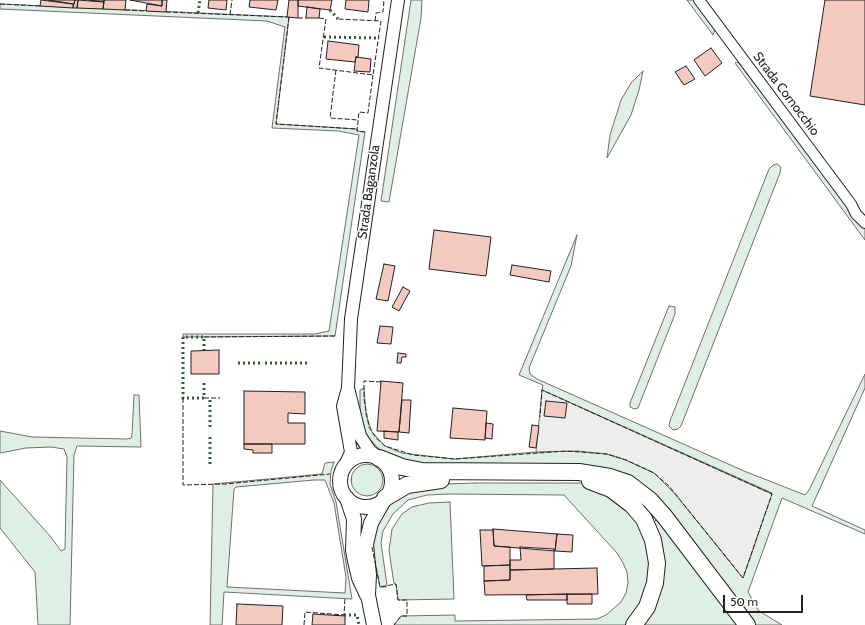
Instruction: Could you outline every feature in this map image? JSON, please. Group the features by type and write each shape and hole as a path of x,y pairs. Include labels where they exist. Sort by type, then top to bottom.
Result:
{"highway":[{"path":"379,458 402,467 417,470 462,472 579,472 610,477 628,483 642,493 665,517 747,625"},
{"path":"385,498 407,485 436,480 568,478 590,481 611,489 627,500 640,514 649,529 656,552 657,573 654,589 647,607 634,625"}],"main road":[{"path":"345,466 350,460 358,456 371,455 379,458"},
{"name":"Strada Baganzola","path":"374,625 368,598 366,538 373,517 391,487 392,479 388,467 379,458"},
{"name":"Strada Baganzola","path":"345,466 341,474 340,483 354,519 353,550 356,567 360,581 368,598"},
{"path":"347,498 358,505 366,506 378,504 385,498"}],"street":[{"name":"Strada Baganzola","path":"345,466 350,452 343,412 348,385 352,315 398,0"},
{"name":"Strada Cornocchio","path":"699,0 851,204 856,214 865,223"},
{"name":"Strada Cornocchio","path":"851,204 865,213"},
{"name":"Strada Baganzola","path":"348,385 354,419 360,436 370,451 379,458"}],"green space":[{"path":"411,0 422,0 421,18 389,202 381,201"},
{"path":"687,0 694,0 715,30 713,35"},
{"path":"0,4 289,17 276,124 357,129 357,131 365,132 335,336 183,337 183,334 315,334 329,331 359,135 338,131 272,128 285,27 267,21 0,9"},
{"path":"738,62 865,228 865,240 735,63"},
{"path":"643,71 631,115 607,158 610,135 621,100 631,83"},
{"path":"777,164 781,167 780,173 681,426 678,429 673,430 669,426 670,421 769,169 773,165"},
{"path":"577,235 571,266 529,368 530,374 537,379 744,471 805,495 809,490 865,374 865,388 812,506 865,530 865,534 782,498 748,592 759,611 782,625 754,625 642,487 410,462 379,449 366,435 360,415 360,390 364,388 366,415 372,432 385,446 402,453 454,459 536,452 577,451 607,454 626,460 654,473 669,486 743,578 772,493 542,390 543,385 519,375"},
{"path":"669,306 675,307 675,314 638,408 634,409 630,407 630,403"},
{"path":"134,395 139,395 141,447 77,446 74,455 70,625 38,625 35,572 0,528 0,480 50,536 61,551 65,549 67,457 64,449 51,447 26,448 0,453 0,431 32,437 131,438"},
{"path":"334,462 331,471 330,484 336,502 352,599 224,592 222,625 210,625 213,484 322,474 325,463","holes":["325,480 334,503 346,577 345,593 227,587 234,489 236,487"]},
{"path":"364,464 370,464 380,471 383,480 382,486 376,493 370,496 364,496 354,489 351,483 351,477 358,467"},
{"path":"582,483 587,484 629,508 649,544 649,588 627,625 394,625 401,616 455,615 455,621 597,619 606,615 621,602 626,593 628,583 627,572 623,563 617,553 564,495 449,494 427,495 408,500 393,514 383,531 381,543 387,585 386,587 380,587 372,547 375,531 388,506 407,491 445,484"},
{"path":"450,502 454,599 398,600 389,550 392,529 402,514 412,507 429,503"},
{"path":"657,519 739,625 642,625 649,615 653,523"}],"shaded area":[{"path":"542,390 772,494 743,578 675,494 654,473 626,460 607,454 577,451 536,452"}],"building":[{"path":"41,0 73,4 73,8 40,6"},
{"path":"48,0 75,0 74,4"},
{"path":"75,0 78,0 77,8 73,8"},
{"path":"78,0 104,2 103,9 77,8"},
{"path":"89,0 104,0 104,2"},
{"path":"104,0 126,0 125,10 103,9"},
{"path":"130,0 162,0 162,6"},
{"path":"162,0 167,0 166,12 146,11 147,4 162,6"},
{"path":"209,0 227,0 226,10 208,8"},
{"path":"250,0 278,0 276,10 249,7"},
{"path":"289,0 298,0 298,18 287,17"},
{"path":"298,0 332,0 330,10 298,6"},
{"path":"346,0 369,0 368,12 345,9"},
{"path":"825,0 865,0 865,105 810,96"},
{"path":"307,7 320,9 319,18 306,18"},
{"path":"328,41 359,45 358,57 356,57 355,62 326,59"},
{"path":"711,48 722,63 705,76 694,60"},
{"path":"356,57 371,59 370,72 354,71"},
{"path":"686,66 695,79 684,85 675,72"},
{"path":"434,230 491,237 486,276 429,269"},
{"path":"384,264 395,266 388,301 376,299"},
{"path":"512,265 551,271 549,282 510,275"},
{"path":"403,287 410,291 399,311 392,307"},
{"path":"380,326 393,327 391,344 377,343"},
{"path":"219,350 219,374 191,374 191,351"},
{"path":"398,353 406,354 406,357 402,357 401,363 397,363"},
{"path":"381,381 403,383 399,432 377,431"},
{"path":"244,391 305,392 305,414 288,413 288,423 305,423 305,444 244,444"},
{"path":"402,400 411,400 409,433 399,432"},
{"path":"546,401 567,403 565,418 544,416"},
{"path":"453,408 487,411 485,440 450,438"},
{"path":"486,423 493,424 492,439 485,438"},
{"path":"532,425 539,426 536,448 529,447"},
{"path":"384,431 398,432 398,440 384,438"},
{"path":"244,444 272,444 272,453 253,453 253,450 244,449"},
{"path":"493,529 557,534 555,551 494,546"},
{"path":"480,530 493,530 494,546 510,547 510,565 482,566"},
{"path":"557,534 573,535 572,552 555,551"},
{"path":"520,547 554,549 554,569 510,570 510,560 521,560"},
{"path":"510,565 510,580 484,581 484,566"},
{"path":"597,568 598,594 485,595 484,581 510,580 510,570"},
{"path":"567,594 592,594 592,604 567,604"},
{"path":"567,594 567,600 527,600 526,595"},
{"path":"237,604 283,606 282,625 236,625"},
{"path":"313,614 345,616 345,625 312,625"}],"hedge":[{"path":"198,13 200,0"},
{"path":"330,10 338,19"},
{"path":"324,37 379,38"},
{"path":"204,350 204,337 183,337 183,398 204,398 204,383"},
{"path":"238,363 262,363"},
{"path":"265,363 310,363"},
{"path":"210,399 210,427"},
{"path":"210,434 210,464"},
{"path":"344,615 357,615 359,625"}],"fence":[{"path":"230,15 232,0"},
{"path":"375,21 376,13 383,12 384,0"},
{"path":"0,4 40,6"},
{"path":"125,10 146,11"},
{"path":"166,12 287,17"},
{"path":"289,17 276,124 357,129"},
{"path":"298,18 306,18"},
{"path":"319,18 326,19 319,68 373,75 381,21 338,19"},
{"path":"336,70 330,118 358,120"},
{"path":"365,132 357,131 359,112 368,113 373,75"},
{"path":"204,337 335,336"},
{"path":"381,382 364,381 364,399 369,427 376,438 385,446 413,455 455,459 566,451 607,454 626,460 654,473 669,486 743,578 772,494 542,390 540,417"},
{"path":"183,398 183,485 225,484 330,474"},
{"path":"204,398 220,398"},
{"path":"372,547 380,587 396,584 398,600 407,600 407,616 401,616 394,625"},
{"path":"304,625 305,612 344,615 345,598"}]}
